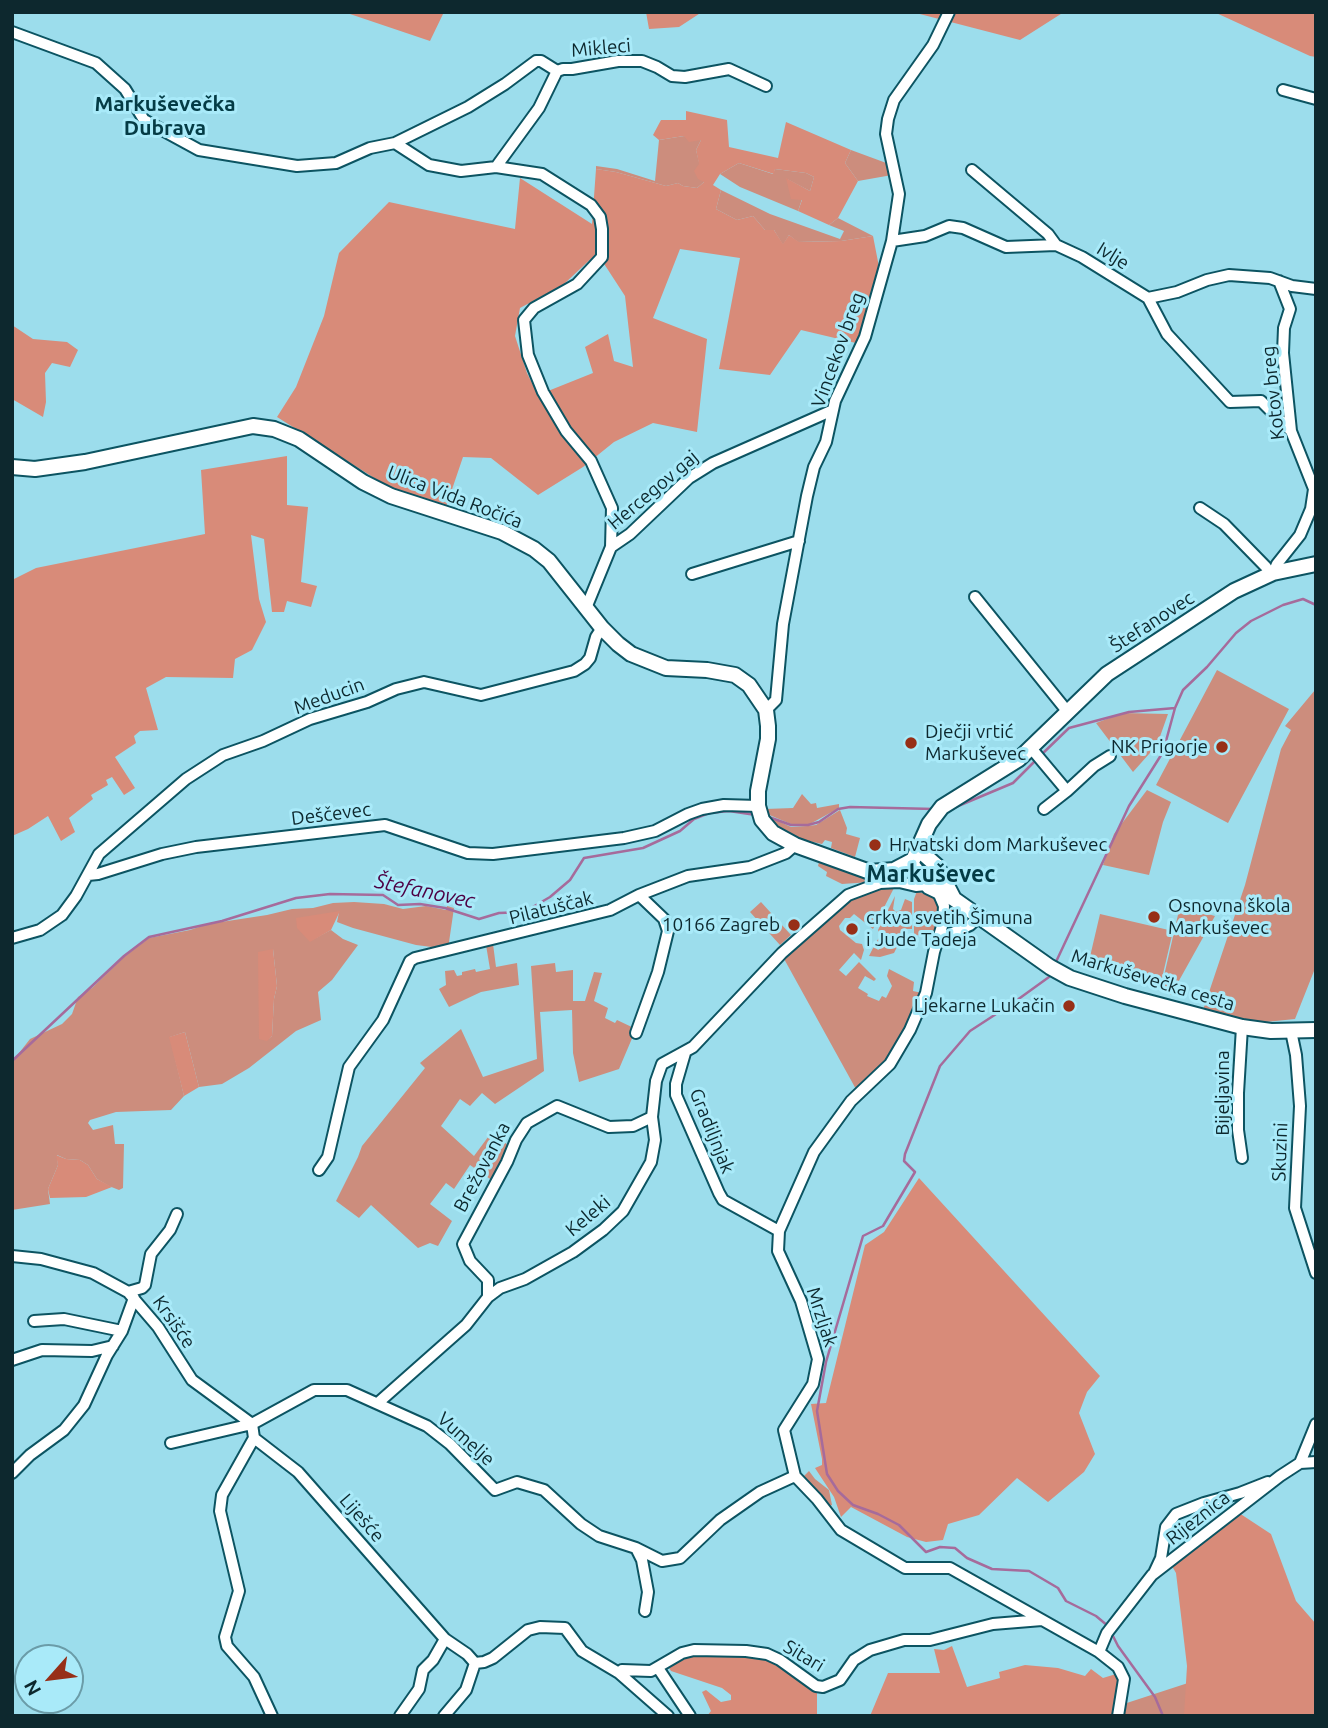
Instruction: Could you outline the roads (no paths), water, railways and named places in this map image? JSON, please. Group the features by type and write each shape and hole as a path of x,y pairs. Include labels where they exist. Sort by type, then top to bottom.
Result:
{"main road":[{"name":"Ulica Vida Ročića","path":"12,467 35,469 85,463 225,431 253,426 274,429 299,439 363,482 391,496 502,532 534,549 603,628 631,654 666,668 707,670 735,675 749,685 766,710"},
{"name":"Štefanovec","path":"914,856 938,811 995,775 1036,754 1067,711 1115,669 1234,591 1272,574 1316,564"},
{"path":"766,710 768,739 759,812 773,833 795,845 870,872 894,870 914,856 933,861 954,899"},
{"path":"914,856 932,889 939,885 944,877"},
{"name":"Markuševečka cesta","path":"932,889 954,899 1070,978 1125,996 1242,1027 1316,1030"}],"street":[{"name":"Vincekov breg","path":"766,710 776,699 783,624 814,467 826,442 833,410 865,337 892,241 899,194 886,134 888,119 894,100 933,45 949,12"},
{"path":"12,32 96,63 125,89 144,120 199,150 297,166 336,163 370,148 395,143 429,164 461,171 496,167 542,174 591,205 600,217 603,229 602,257 577,284 534,307 524,320 528,355 544,392 566,431 591,461 610,502 613,525 611,547 586,608"},
{"name":"Mikleci","path":"395,143 468,107 536,61 541,61 557,71 618,61 642,61 672,76 685,77 729,69 766,86"},
{"name":"Mikleci","path":"496,167 539,108 557,71"},
{"path":"1283,90 1316,99"},
{"path":"972,170 1048,234 1056,245"},
{"name":"Ivlje","path":"892,241 925,236 949,226 963,228 1006,247 1056,245 1082,257 1148,298"},
{"path":"1291,431 1261,401 1230,402 1167,334 1148,298 1177,292 1207,279 1229,275 1270,278 1316,289"},
{"name":"Kotov breg","path":"1272,574 1300,535 1311,509 1314,489 1291,431 1283,354 1284,328 1290,309 1279,281"},
{"name":"Hercegov gaj","path":"611,547 630,534 689,478 713,463 833,410"},
{"path":"1200,508 1224,524 1272,574"},
{"path":"692,574 799,541"},
{"path":"975,597 1067,711"},
{"name":"Meducin","path":"88,875 99,854 186,779 223,755 263,741 310,719 424,682 481,695 574,671 590,658 596,637 603,628"},
{"path":"1036,754 1067,791"},
{"path":"1044,809 1094,766 1110,756"},
{"name":"Deščevec","path":"88,875 196,847 385,825 468,853 493,854 624,838 654,831 702,809 724,805 759,812"},
{"name":"Pilatuščak","path":"319,1170 328,1157 349,1067 383,1020 410,961 421,956 610,910 639,895 688,876 764,863 786,853 795,845"},
{"path":"12,938 40,930 62,915 88,875"},
{"path":"652,1117 662,1064 685,1053 782,954 848,895 880,883 899,882 932,889 944,913 926,993 910,1030 890,1064 851,1101 814,1152 779,1231"},
{"path":"636,1033 658,972 668,931 664,919 639,895"},
{"path":"939,939 970,925 979,917"},
{"name":"Bijeljavina","path":"1242,1027 1238,1093 1238,1130 1242,1158"},
{"name":"Skuzini","path":"1291,1031 1296,1055 1300,1106 1295,1208 1316,1273"},
{"name":"Gradiljnjak","path":"685,1053 676,1084 676,1095 719,1193 723,1200 779,1231"},
{"name":"Brežovanka","path":"488,1297 488,1280 470,1261 463,1244 527,1123 557,1106 609,1127 633,1126 652,1117"},
{"name":"Keleki","path":"488,1297 500,1288 525,1279 573,1252 623,1211 651,1162 655,1140 652,1117"},
{"path":"12,1474 30,1455 71,1422 84,1405 122,1331 131,1295 145,1285 151,1254 170,1230 177,1214"},
{"name":"Mrzljak","path":"779,1231 778,1251 801,1301 818,1359 813,1384 784,1430 795,1476 841,1530 905,1568 950,1568 1099,1652 1118,1667 1124,1679 1118,1716"},
{"name":"Krsišće","path":"12,1256 41,1259 93,1273 131,1295 158,1327 192,1380 252,1424"},
{"path":"171,1443 252,1424 314,1390 347,1390 379,1402 466,1325 488,1297"},
{"path":"34,1321 64,1319 122,1331"},
{"path":"12,1360 42,1350 92,1351 113,1346"},
{"name":"Vumelje","path":"379,1402 427,1426 450,1444 495,1490 517,1482 544,1490 581,1524 599,1536 636,1548 663,1561 680,1558 730,1513 760,1492 795,1476"},
{"path":"252,1424 254,1438 222,1495 220,1511 239,1591 225,1637 228,1646 254,1677 272,1716"},
{"path":"1300,1463 1316,1424"},
{"name":"Liješće","path":"254,1438 298,1472 445,1639 475,1663"},
{"name":"Rijeznica","path":"1099,1652 1107,1633 1152,1576 1280,1476 1300,1463 1316,1462"},
{"path":"1152,1576 1161,1558 1166,1527 1177,1514 1240,1493 1280,1476"},
{"path":"636,1548 642,1560 648,1592 645,1611"},
{"name":"Sitari","path":"618,1672 651,1671 671,1658 694,1650 746,1651 767,1654 780,1660 816,1686 823,1688 840,1680 854,1660 870,1650 904,1640 930,1640 993,1624 1043,1620"},
{"path":"444,1716 466,1690 475,1663 493,1658 528,1630 554,1627 565,1628 582,1650 618,1672 668,1716"},
{"path":"400,1716 419,1689 423,1670 433,1660 445,1639"},
{"path":"658,1668 690,1716"}],"waterway":[{"name":"Štefanovec","path":"1040,756 1069,728 1129,712 1175,708 1183,690 1236,633 1251,621 1283,605 1303,599 1316,605"},
{"path":"1055,964 1129,806 1163,752 1175,708"},
{"name":"Štefanovec","path":"951,809 1013,783 1035,761"},
{"name":"Štefanovec","path":"766,816 791,825 808,825 819,822 838,809 850,807 934,809"},
{"name":"Štefanovec","path":"12,1061 124,956 149,937 222,921 296,898 330,894 383,895 398,905 420,904 445,908 479,919 499,913 524,912 550,897 570,880 584,858 643,848 680,831 694,819 709,813 729,811 756,815"},
{"path":"1051,973 1013,1003 970,1031 940,1066 905,1154 904,1161 915,1172 883,1226 863,1236 826,1362 817,1411 827,1474 838,1491 853,1505 899,1525 926,1552 940,1547 955,1548 967,1558 992,1569 1029,1571 1058,1588 1066,1601 1096,1616 1108,1626"},
{"path":"1111,1632 1155,1697 1163,1716"}],"place":[{"name":"Dječji vrtić Markuševec","path":"911,743"},
{"name":"NK Prigorje","path":"1222,747"},
{"name":"Hrvatski dom Markuševec","path":"875,845"},
{"name":"Osnovna škola Markuševec","path":"1154,917"},
{"name":"10166 Zagreb","path":"794,925"},
{"name":"crkva svetih Šimuna i Jude Tadeja","path":"852,929"},
{"name":"Ljekarne Lukačin","path":"1069,1006"}],"district":[{"name":"Markuševečka Dubrava","path":"165,116"},
{"name":"Markuševec","path":"931,874"}]}
